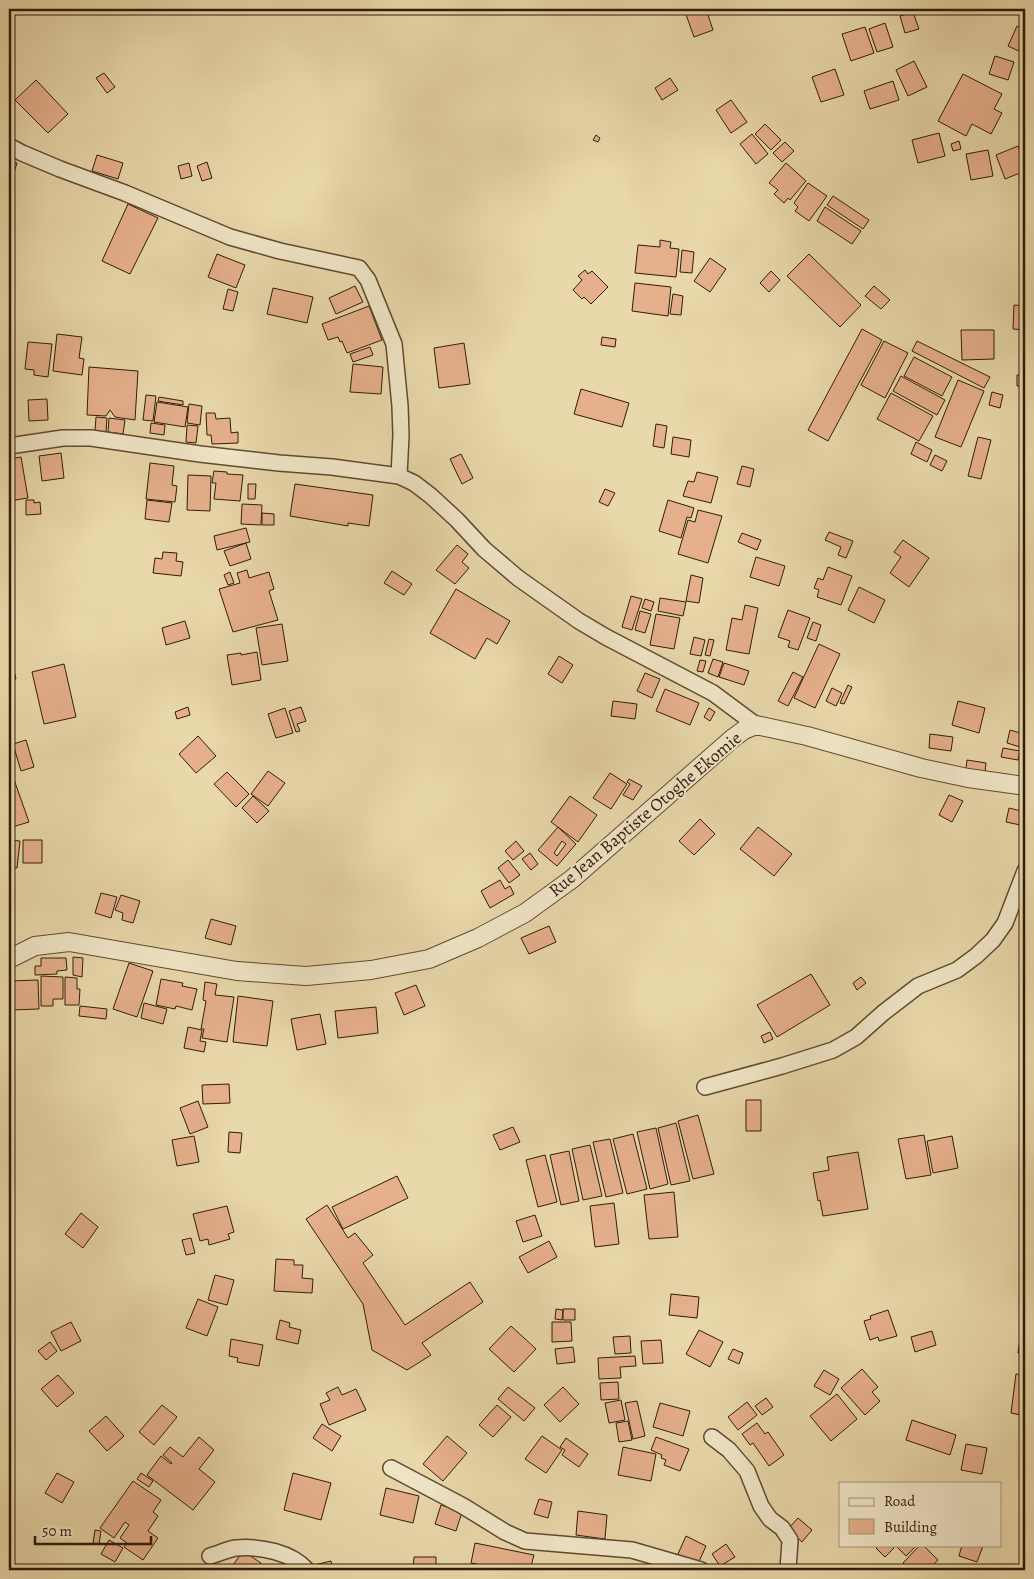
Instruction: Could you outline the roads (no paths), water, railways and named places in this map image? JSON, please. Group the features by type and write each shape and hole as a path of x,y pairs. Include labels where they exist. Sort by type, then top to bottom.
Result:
{"street":[{"path":"9,146 60,169 125,193 230,237 280,251 359,268 368,280 394,344 400,406 400,476"},
{"path":"9,446 63,438 91,438 217,456 332,467 400,476 414,483 431,496 484,549 518,578 579,621 713,693 756,725"},
{"name":"Rue Jean Baptiste Otoghe Ekomie","path":"9,959 35,946 69,942 237,971 306,976 371,970 429,960 478,938 525,913 572,879 727,743 744,730 756,725 807,736 921,768 968,778 1025,786"},
{"path":"704,1087 833,1050 856,1036 918,986 957,970 993,940 1005,923 1025,871"},
{"path":"712,1437 728,1450 747,1471 761,1506 770,1519 782,1528 790,1540 788,1570"},
{"path":"391,1468 463,1506 505,1532 525,1541 632,1550 701,1570"},
{"path":"210,1556 235,1548 262,1549 286,1556 307,1570"}]}
